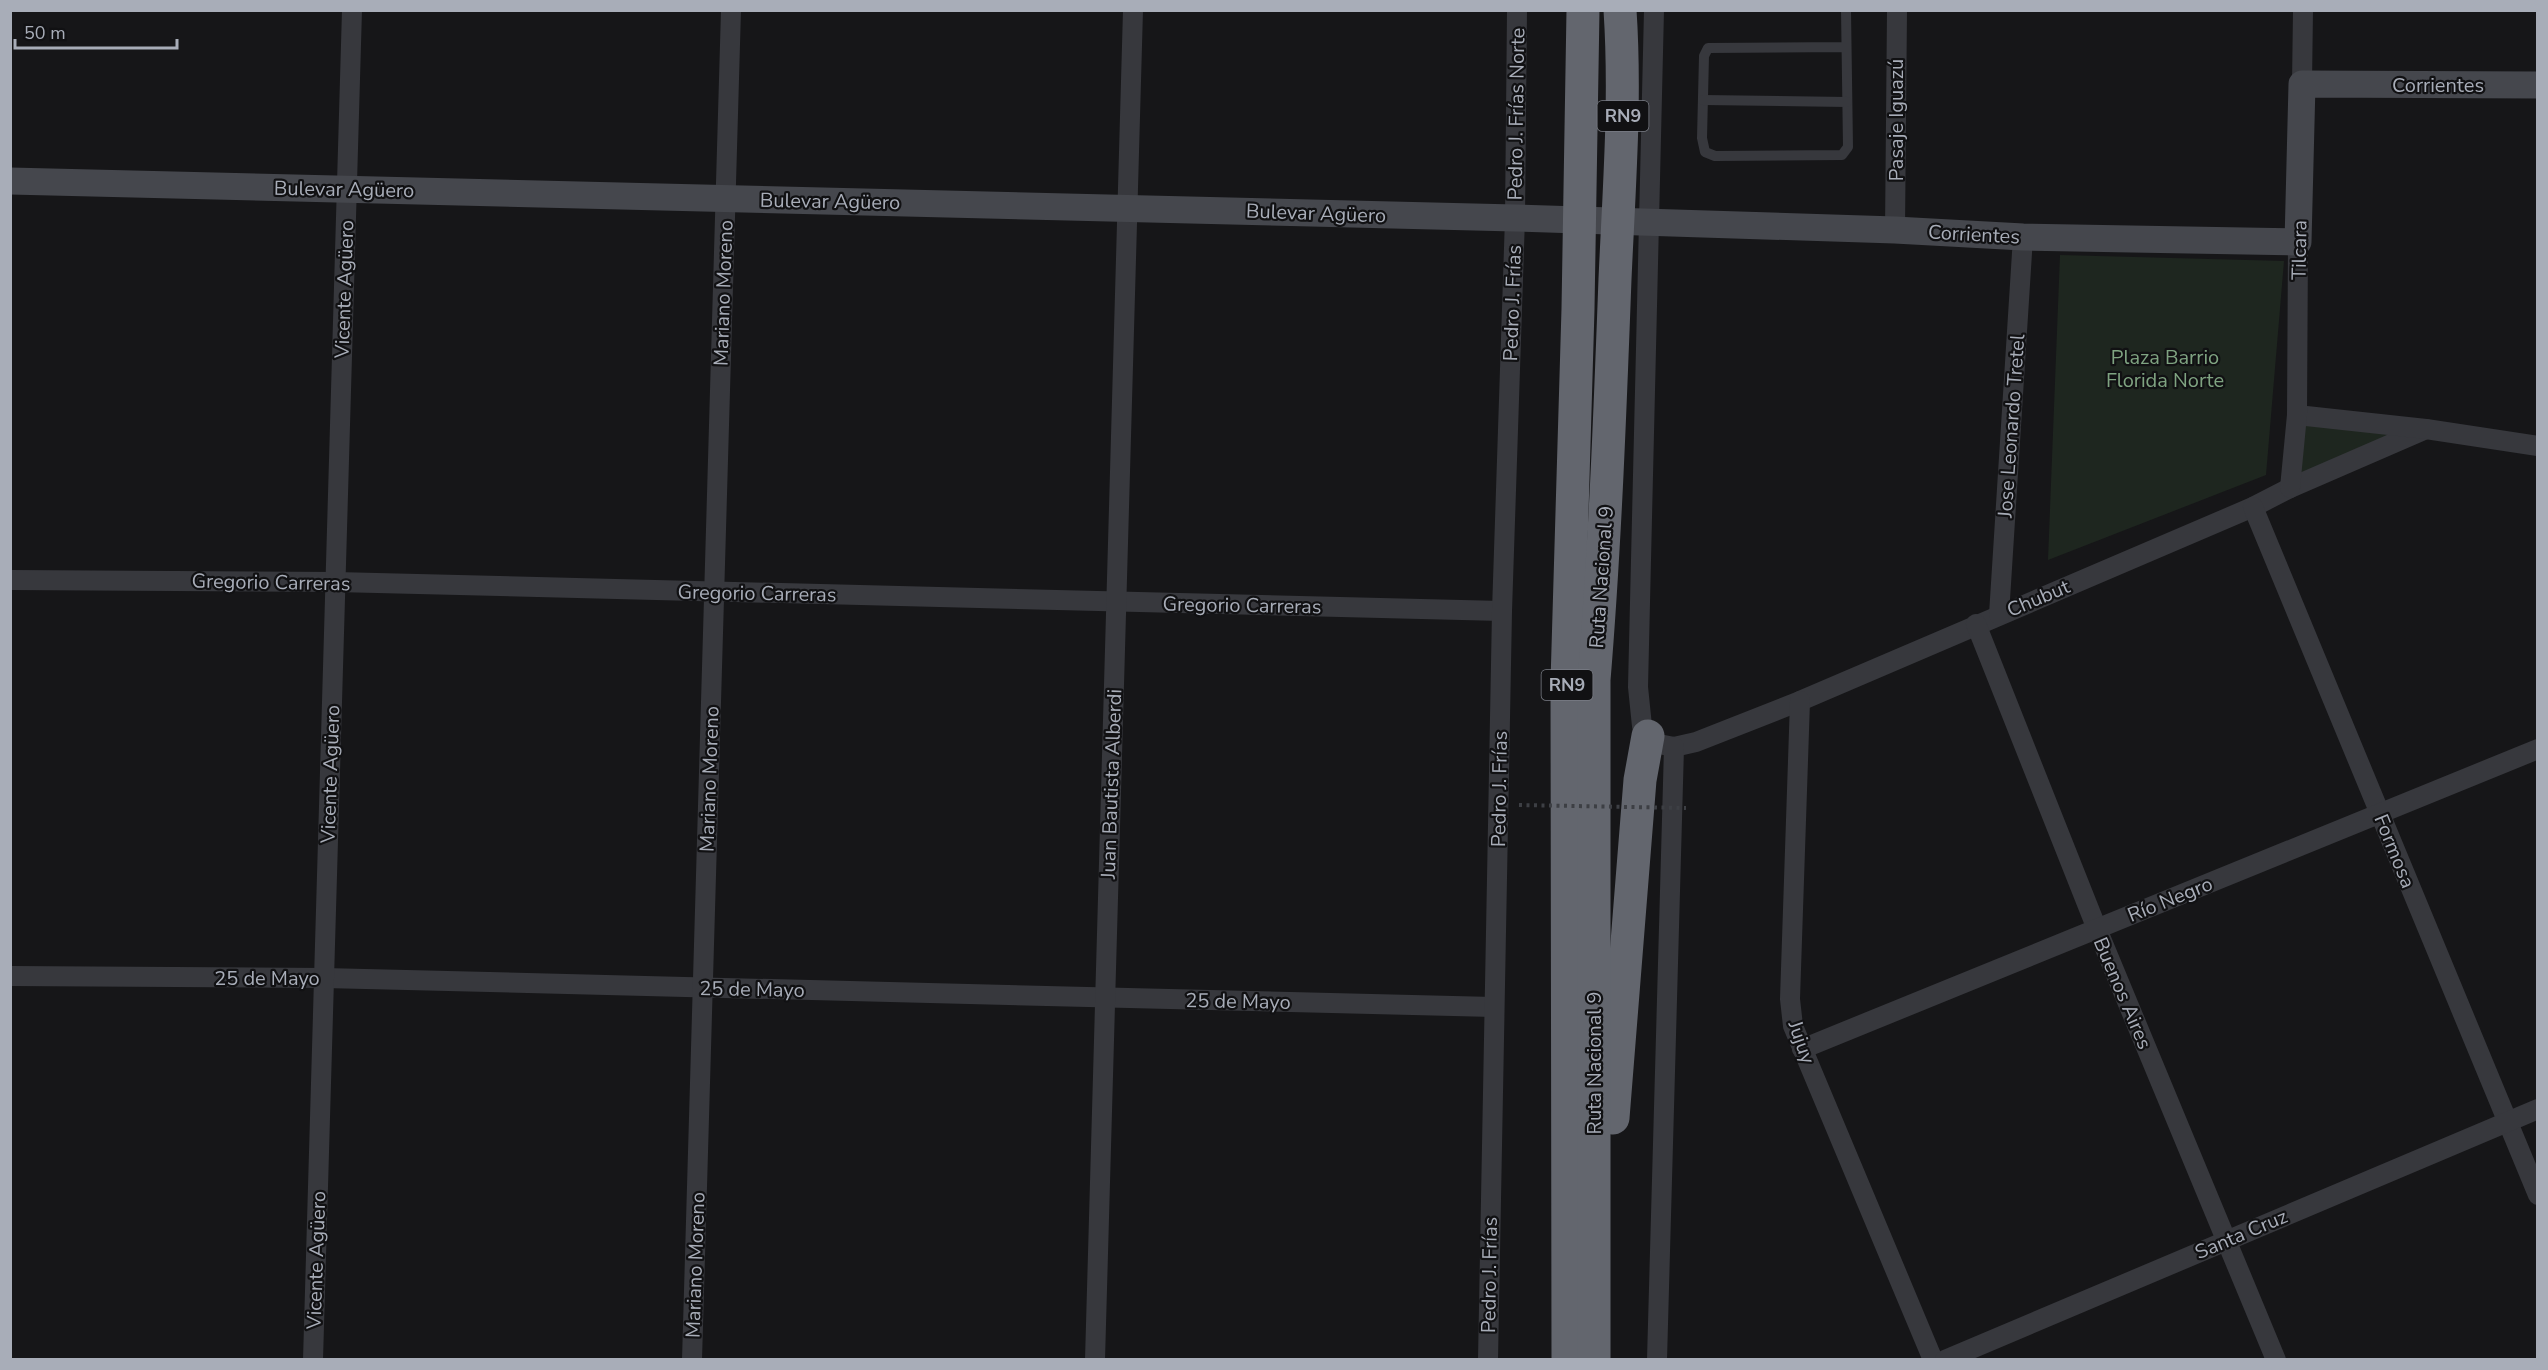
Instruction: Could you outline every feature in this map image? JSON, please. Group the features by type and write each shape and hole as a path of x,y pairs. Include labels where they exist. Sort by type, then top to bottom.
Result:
{"highway":[{"name":"Ruta Nacional 9","path":"1568,1359 1567,694 1580,221 1582,10"},
{"name":"Ruta Nacional 9","path":"1593,1359 1594,680 1633,223 1622,142 1623,57 1620,10"},
{"path":"1594,1281 1610,1158 1640,780 1661,741"}],"main road":[{"name":"Corrientes","path":"2302,84 2538,85"},
{"name":"Tilcara","path":"2298,242 2302,84"},
{"name":"Bulevar Agüero","path":"10,181 1515,218 1633,223"},
{"name":"Corrientes","path":"1633,223 1895,230 2023,237 2298,242"}],"street":[{"name":"Vicente Agüero","path":"313,1359 352,10"},
{"name":"Mariano Moreno","path":"692,1359 731,10"},
{"name":"Juan Bautista Alberdi","path":"1095,1359 1133,10"},
{"name":"Pedro J. Frías Norte","path":"1515,218 1517,10"},
{"path":"1654,10 1633,223 1638,687 1642,726 1661,741 1657,1359"},
{"name":"Pasaje Iguazú","path":"1895,230 1897,10"},
{"name":"Tilcara","path":"2302,84 2303,10"},
{"name":"Pedro J. Frías","path":"1488,1359 1502,611 1515,218"},
{"name":"Jose Leonardo Tretel","path":"1999,615 2023,237"},
{"name":"Tilcara","path":"2290,488 2297,415 2298,242"},
{"path":"2297,415 2426,429 2538,446"},
{"name":"Chubut","path":"1661,741 1696,742 1800,701 2253,507 2290,488 2426,429"},
{"name":"Formosa","path":"2253,507 2538,1195"},
{"name":"Gregorio Carreras","path":"10,580 336,582 1502,611"},
{"name":"Buenos Aires","path":"1976,624 2097,929 2276,1359"},
{"name":"Jujuy","path":"1800,701 1790,999 1793,1026 1934,1359"},
{"name":"Río Negro","path":"1803,1049 2538,749"},
{"name":"25 de Mayo","path":"10,976 324,978 1494,1007"},
{"name":"Santa Cruz","path":"1945,1359 2538,1108"}],"lane":[{"path":"1846,10 1848,147 1842,155 1715,156 1705,152 1702,138 1704,56 1708,48 1846,47"},
{"path":"1703,100 1847,102"}],"path":[{"path":"1520,806 1686,808"}],"green space":[{"name":"Plaza Barrio Florida Norte","path":"2060,255 2284,261 2266,475 2048,560"},
{"path":"2301,419 2415,430 2294,483"}]}
